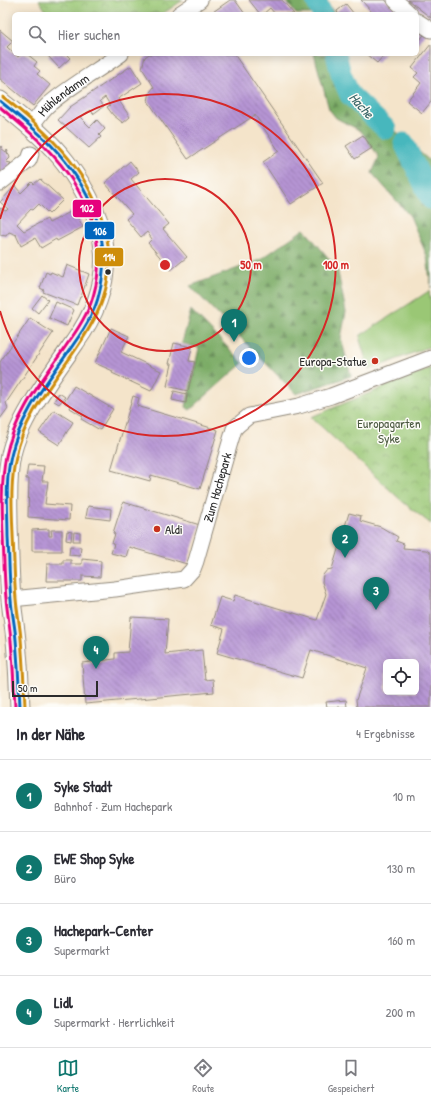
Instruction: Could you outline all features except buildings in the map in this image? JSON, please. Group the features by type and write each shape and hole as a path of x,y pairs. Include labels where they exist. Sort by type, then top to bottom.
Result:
{"main road":[{"path":"0,101 30,126 66,163 90,200 103,235 105,255 103,282 98,301 86,326 31,408 6,452 9,577 17,653 20,707"}],"street":[{"path":"182,12 200,0"},
{"path":"395,0 408,12"},
{"path":"419,22 431,30"},
{"name":"Mühlendamm","path":"30,126 37,120 46,107 58,96 118,56"},
{"path":"0,183 28,160 31,154"},
{"name":"Zum Hachepark","path":"11,599 115,589 184,579 193,569 234,429 238,425 249,416 299,406 331,396 431,358"}],"green space":[{"path":"39,0 183,0 165,12 47,12"},
{"path":"285,0 325,0 334,12 294,12"},
{"path":"315,56 340,56 352,93 431,162 431,288 427,256 410,216 372,173 379,157 361,131 336,118 329,109"},
{"path":"304,229 337,268 346,312 341,338 351,376 296,394 190,286 260,260"},
{"path":"429,291 431,304 431,346 369,370 360,340 361,335"},
{"path":"191,310 243,363 190,410 186,407 199,348 182,343"},
{"name":"Europagarten Syke","path":"431,368 431,524 403,502 311,417"}],"waterway":[{"name":"Hache","path":"316,0 321,12"},
{"name":"Hache","path":"336,56 341,74 350,95 386,129"},
{"name":"Hache","path":"404,143 431,199"}],"transit line":[{"name":"114","path":"3,97 48,136 81,175 92,194 100,214 106,235 109,256 108,277 98,311 82,340 50,385 33,413 20,442 14,466 12,496 14,575 16,604 21,634 25,707"},
{"name":"106","path":"0,101 51,145 77,177 95,214 103,253 103,273 99,294 89,320 37,396 21,425 15,440 9,466 7,496 9,576 11,605 17,648 20,707"},
{"name":"102","path":"0,107 42,143 72,180 90,216 98,254 98,273 94,293 87,312 24,409 10,440 4,466 2,505 5,590 11,635 15,707"}],"place":[{"name":"Syke Stadt","path":"234,342"},
{"name":"Europa-Statue","path":"375,361"},
{"name":"Aldi","path":"157,529"},
{"name":"EWE Shop Syke","path":"345,558"},
{"name":"Hachepark-Center","path":"376,610"},
{"name":"Lidl","path":"96,669"}]}
